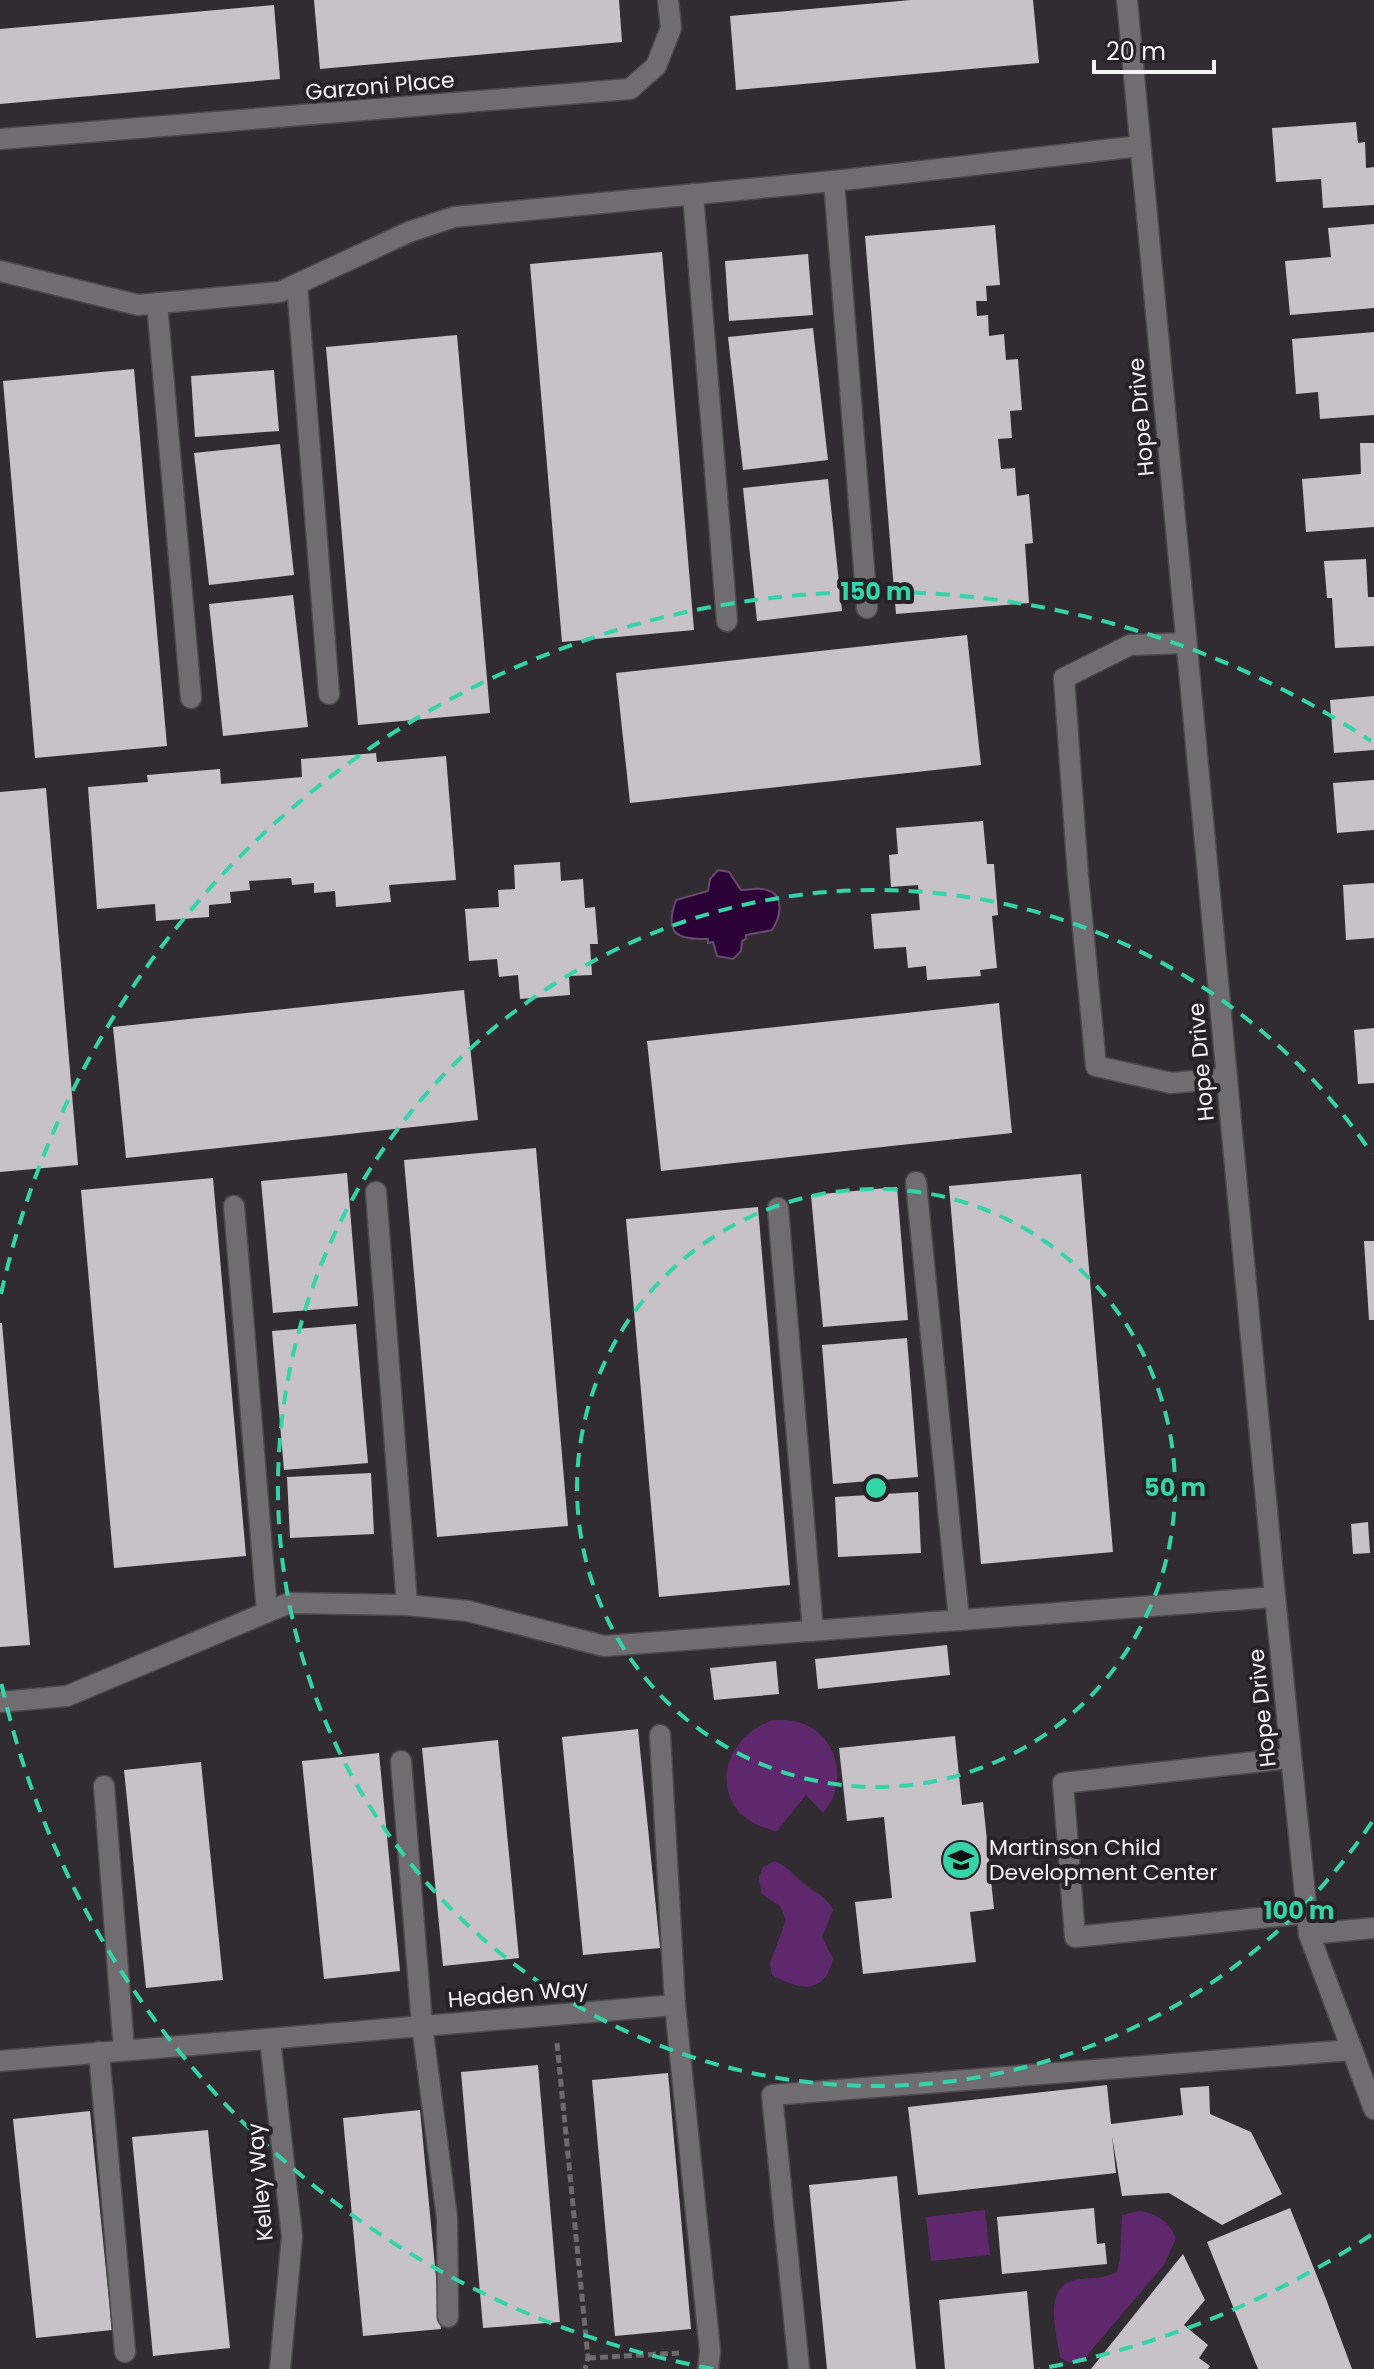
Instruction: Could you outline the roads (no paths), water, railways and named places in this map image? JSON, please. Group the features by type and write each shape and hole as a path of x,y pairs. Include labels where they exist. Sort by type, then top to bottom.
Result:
{"street":[{"name":"Garzoni Place","path":"0,139 32,139 630,89 656,66 671,28 668,0"},
{"name":"Hope Drive","path":"1127,0 1308,1924 1374,2109"},
{"path":"0,271 138,305 280,292 409,232 454,217 834,181 1140,146"},
{"path":"834,181 867,608"},
{"path":"693,194 727,621"},
{"path":"297,284 329,694"},
{"path":"157,303 191,698"},
{"path":"1186,643 1130,645 1064,678 1078,876 1096,1066 1171,1083 1227,1078"},
{"path":"916,1182 959,1620"},
{"path":"376,1192 407,1605"},
{"path":"234,1206 267,1612"},
{"path":"778,1208 813,1631"},
{"path":"0,1702 67,1696 289,1603 407,1605 468,1611 604,1646 1275,1597"},
{"path":"660,1735 675,2005 709,2360"},
{"path":"1291,1758 1063,1783 1075,1937 1308,1924 1374,1928"},
{"path":"401,1761 422,2025 447,2218 448,2317"},
{"path":"104,1786 124,2050"},
{"name":"Headen Way","path":"0,2061 675,2005"},
{"name":"Kelley Way","path":"270,2039 292,2236 280,2369"},
{"path":"799,2369 772,2095 1352,2050"},
{"path":"99,2052 125,2352"}],"place":[{"name":"Martinson Child Development Center","path":"961,1860"}]}
